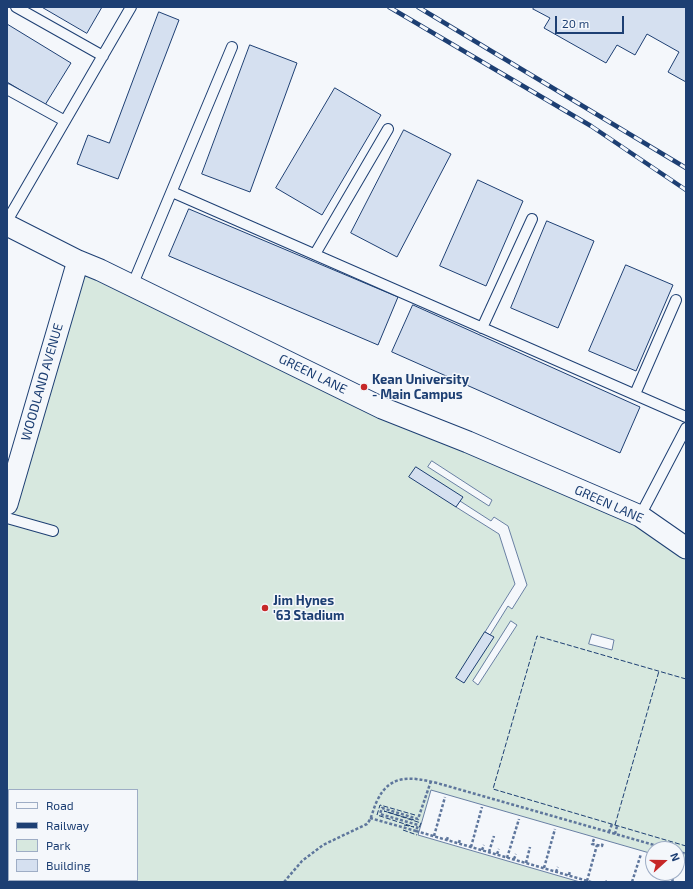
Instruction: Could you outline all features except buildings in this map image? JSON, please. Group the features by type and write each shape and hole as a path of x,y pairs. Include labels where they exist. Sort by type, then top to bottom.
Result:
{"street":[{"name":"GREEN LANE","path":"7,225 78,261 382,408 468,442 640,516 686,548"},
{"name":"WOODLAND AVENUE","path":"7,504 78,261"}],"lane":[{"path":"16,7 102,56"},
{"path":"7,221 132,7"},
{"path":"132,286 232,48"},
{"path":"7,89 65,121"},
{"path":"315,254 388,129"},
{"path":"172,192 686,417"},
{"path":"482,328 532,219"},
{"path":"635,394 676,300"},
{"path":"640,516 686,428"},
{"path":"7,518 53,531"}],"path":[{"path":"284,882 302,861 323,845 336,837 362,827 370,818 384,791 405,777 431,781 645,842"},
{"path":"416,831 418,825 380,814 382,808 418,819 431,781"},
{"path":"434,836 445,797"},
{"path":"471,847 482,808"},
{"path":"370,818 591,882"},
{"path":"508,858 519,819"},
{"path":"609,832 612,824"},
{"path":"615,834 618,826"},
{"path":"544,868 556,829"},
{"path":"447,840 448,836"},
{"path":"489,852 494,836"},
{"path":"459,844 460,839"},
{"path":"594,839 592,844 602,846 603,842"},
{"path":"482,850 484,845"},
{"path":"586,881 597,845"},
{"path":"526,863 530,847"},
{"path":"497,854 499,849"},
{"path":"514,859 516,854"},
{"path":"632,882 641,854"},
{"path":"556,872 558,868"},
{"path":"569,875 570,871"}],"green space":[{"path":"78,261 686,548 686,863 685,841 645,841 645,852 431,790 418,835 580,882 7,882 7,504","holes":["432,461 492,500 489,506 428,467","460,501 491,521 494,517 508,526 527,585 512,609 508,606 490,635 485,632 515,584 499,534 456,507","511,621 517,625 478,685 473,681","592,634 614,640 612,650 589,644"]}],"railway":[{"path":"389,7 591,126 686,190"},
{"path":"418,7 686,168"}],"fence":[{"path":"686,679 537,636 493,789 686,846"},
{"path":"615,825 659,671"},
{"path":"404,825 414,827 377,815 380,805 415,815"},
{"path":"414,820 384,811 421,823 419,828"},
{"path":"403,830 417,835"}],"place":[{"name":"Kean University - Main Campus","path":"364,387"},
{"name":"Jim Hynes '63 Stadium","path":"265,608"}]}
